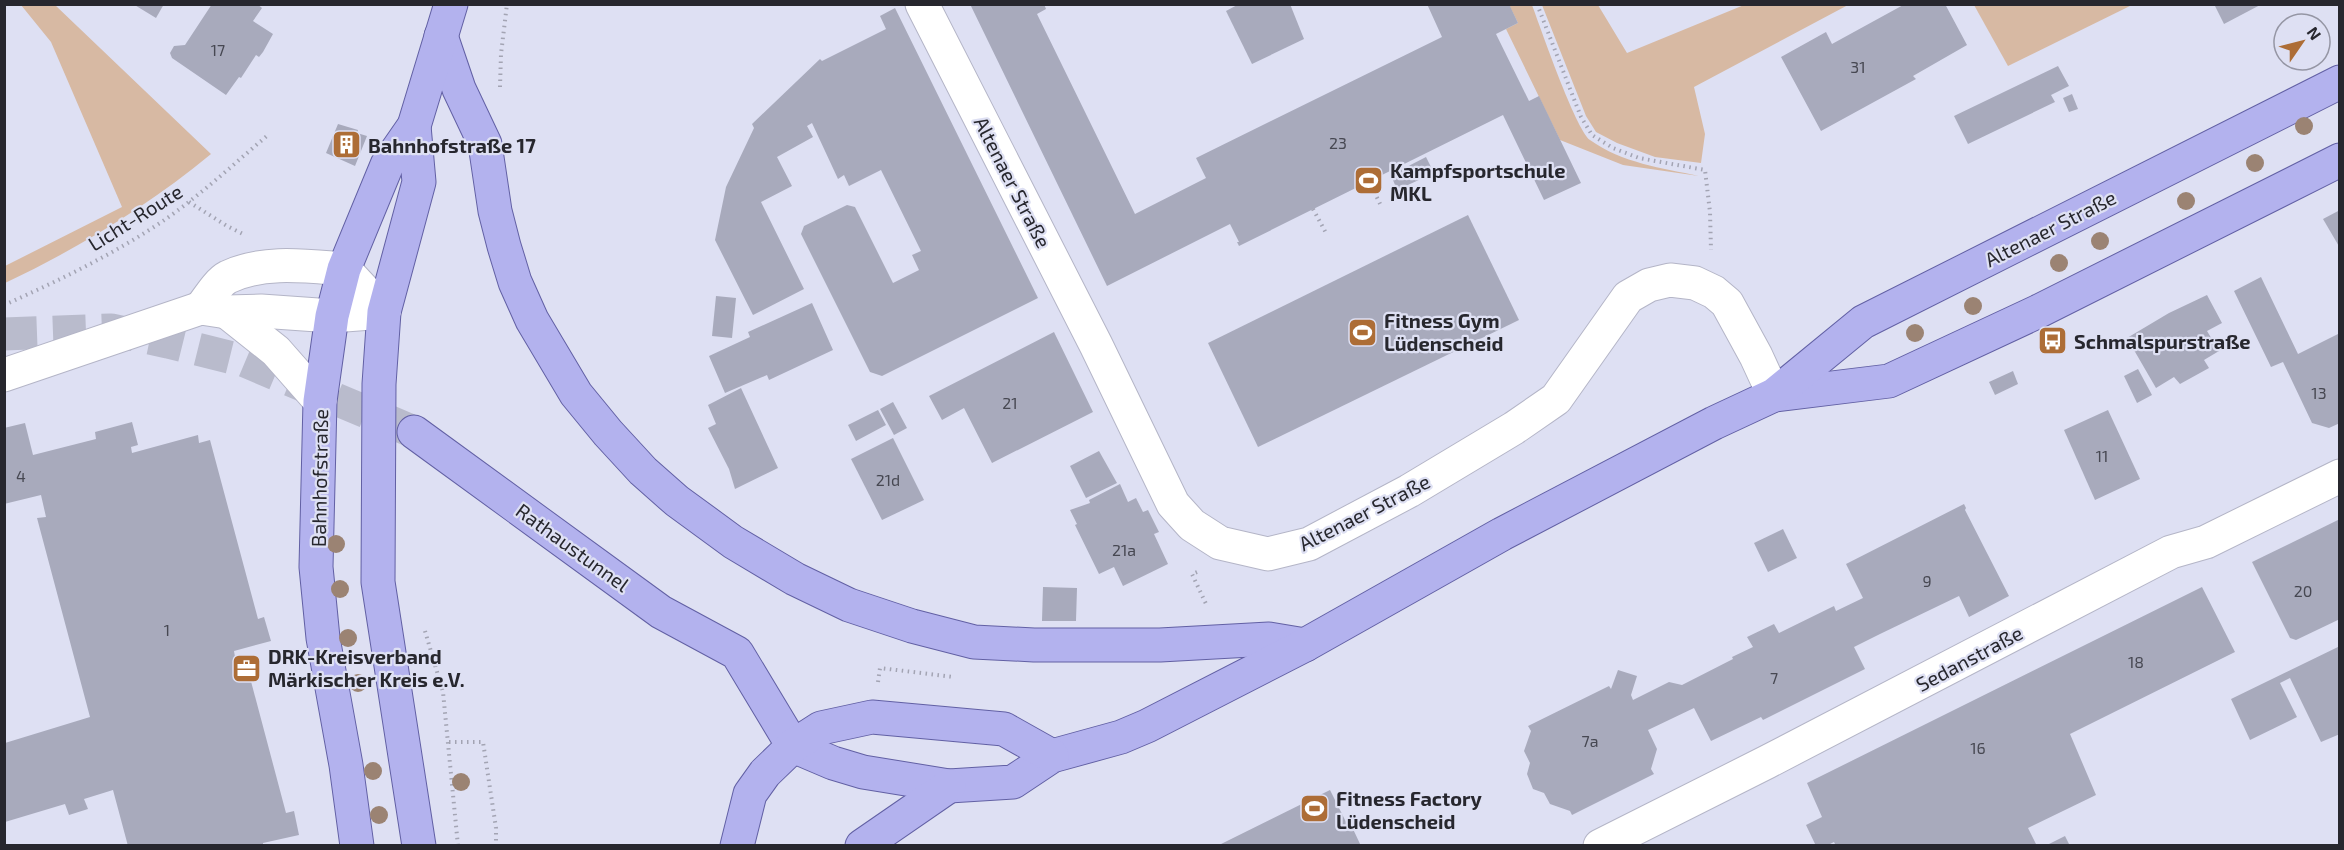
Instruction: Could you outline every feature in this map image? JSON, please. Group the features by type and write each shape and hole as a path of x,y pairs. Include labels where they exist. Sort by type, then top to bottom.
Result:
{"main road":[{"name":"Bahnhofstraße","path":"357,846 346,765 323,638 316,567 320,401 332,316 344,269 387,165 414,126 451,4"},
{"path":"441,36 459,89 485,144 495,212 504,246 515,282 532,320 576,394 636,464 676,501 744,549 795,579 849,605 912,626 974,642 1034,645 1148,645 1269,639 1305,645"},
{"name":"Altenaer Straße","path":"792,746 833,763 863,772 949,786 1013,782 1052,756 1121,737 1147,726 1305,645 1502,534 1714,423 1774,395 1863,322 2340,82"},
{"name":"Bahnhofstraße","path":"414,126 418,182 384,312 379,384 378,582 419,846"},
{"name":"Altenaer Straße","path":"1774,395 1889,381 2039,311 2340,160"},
{"name":"Rathaustunnel","path":"414,432 661,612 737,653 792,746"},
{"path":"737,846 750,794 769,768 792,746 821,728 872,717 1004,729 1052,756"},
{"path":"862,846 949,786"}],"street":[{"name":"Altenaer Straße","path":"922,4 1096,345 1173,504 1192,525 1220,543 1268,554 1309,544 1409,491 1514,428 1556,399 1628,297 1649,285 1670,280 1695,283 1714,292 1727,303 1737,318 1774,395"},
{"path":"214,310 227,278 263,267 297,266 344,269 384,312"},
{"path":"214,310 276,351 320,401"},
{"path":"4,375 214,310 332,316 384,312"},
{"name":"Sedanstraße","path":"1600,846 2171,552 2206,542 2340,476"}],"path":[{"path":"500,99 501,54 507,4"},
{"path":"1537,4 1581,117 1592,135 1613,148 1639,158 1705,170 1710,212 1714,292"},
{"name":"Licht-Route","path":"4,305 73,272 145,231 189,202 268,135"},
{"path":"1369,181 1382,208"},
{"path":"1313,209 1326,233"},
{"path":"1220,543 1212,564 1192,574 1223,640"},
{"path":"423,627 442,692 458,846"},
{"path":"449,742 483,742 496,828 496,846"}],"shaded area":[{"path":"21,5 55,5 211,154 163,191 112,225 5,283 5,266 122,207 51,42"},
{"path":"1509,5 1532,5 1567,98 1590,140 1602,148 1629,159 1699,176 1623,165 1560,140 1506,29 1518,23"},
{"path":"1542,5 1598,5 1627,53 1744,5 1848,5 1694,87 1705,134 1701,163 1655,157 1617,143 1596,132 1586,116"},
{"path":"1974,5 2132,5 2008,66"}],"building":[{"path":"133,4 164,4 156,18"},
{"path":"212,4 257,4 262,8 253,21 273,34 263,52 259,57 256,55 226,95 172,58 170,53 174,46 185,45"},
{"path":"970,4 1044,4 1046,9 1037,14 1135,214 1206,178 1196,158 1442,37 1427,4 1509,4 1518,23 1496,34 1529,101 1539,96 1581,183 1544,200 1503,115 1239,246 1230,224 1107,286"},
{"path":"1239,4 1290,4 1304,39 1252,64 1226,11"},
{"path":"1905,4 1945,4 1967,45 1913,76 1916,79 1821,131 1781,57 1826,32 1832,44"},
{"path":"2214,4 2262,4 2224,24"},
{"path":"895,8 1038,298 882,376 870,372 801,234 804,226 847,205 855,207 893,283 919,270 912,255 921,251 881,170 849,186 844,175 838,179 812,123 807,126 813,137 777,157 792,186 761,202 804,289 753,315 715,240 726,187 754,128 752,124 820,59 822,61 886,29 880,16"},
{"path":"2058,66 2069,86 2051,95 2055,102 1968,144 1954,116"},
{"path":"2072,94 2078,109 2069,112 2063,98"},
{"name":"Bahnhofstraße 17","path":"338,124 358,130 357,133 367,136 355,166 326,153"},
{"path":"1426,157 1434,173 1397,190 1391,175"},
{"path":"2340,210 2340,248 2323,219"},
{"name":"Fitness Gym Lüdenscheid","path":"1468,215 1519,320 1258,447 1208,343"},
{"path":"2261,277 2298,354 2340,333 2340,423 2329,428 2312,423 2283,362 2271,367 2234,291"},
{"path":"2207,295 2222,323 2207,331 2219,351 2204,360 2209,368 2180,384 2174,377 2156,388 2127,338 2169,313"},
{"path":"716,296 736,298 732,338 712,336"},
{"path":"812,303 833,350 769,380 767,375 725,393 709,356 750,337 748,332"},
{"path":"1054,332 1093,412 992,463 964,408 942,420 929,396"},
{"path":"2138,369 2152,395 2137,403 2124,376"},
{"path":"2013,371 2018,384 1995,395 1989,382"},
{"path":"741,388 778,468 735,489 729,469 708,428 716,424 708,405"},
{"path":"893,402 907,428 894,435 880,409"},
{"path":"878,410 886,425 856,441 848,425"},
{"path":"2108,410 2140,479 2095,500 2064,430"},
{"path":"132,422 138,445 131,447 132,453 198,435 199,443 210,440 258,619 264,617 271,641 234,651 235,657 244,655 286,813 294,811 299,835 263,843 263,846 128,846 113,790 84,799 88,809 69,815 65,804 5,822 5,743 90,717 37,518 46,517 41,495 4,504 4,428 25,423 33,455 96,439 95,432"},
{"path":"893,438 924,500 882,520 851,459"},
{"path":"1099,451 1117,483 1086,498 1070,466"},
{"path":"1120,484 1128,502 1136,498 1143,512 1148,510 1159,532 1154,534 1168,564 1123,586 1114,567 1099,574 1070,510 1090,503 1089,500"},
{"path":"1964,504 2009,596 1969,617 1959,596 1880,634 1854,647 1865,669 1763,720 1761,717 1711,741 1694,708 1648,730 1657,749 1651,769 1654,774 1572,815 1570,811 1550,804 1544,793 1533,789 1527,774 1530,763 1524,751 1531,731 1528,726 1609,686 1611,689 1618,670 1637,676 1631,695 1633,700 1669,682 1682,685 1733,659 1732,657 1753,647 1747,637 1774,624 1779,633 1834,606 1836,611 1863,598 1846,564"},
{"path":"2340,519 2340,619 2296,640 2290,638 2252,562"},
{"path":"1783,529 1797,558 1768,572 1754,543"},
{"path":"1043,587 1077,588 1076,621 1042,621"},
{"path":"2202,587 2235,652 2070,734 2096,795 2028,828 2037,846 1836,846 1834,842 1826,846 1816,846 1806,825 1822,817 1807,783"},
{"path":"2340,646 2340,734 2321,742 2290,678 2280,683 2297,717 2250,740 2231,699"},
{"name":"Fitness Factory Lüdenscheid","path":"1330,790 1350,830 1353,829 1361,846 1217,846"},
{"path":"2065,836 2070,846 2045,846"}],"tunnel":[{"path":"4,334 111,330 168,342 245,361 414,432"}],"place":[{"name":"Bahnhofstraße 17","path":"347,145"},
{"name":"Kampfsportschule MKL","path":"1369,181"},
{"name":"Fitness Gym Lüdenscheid","path":"1363,332"},
{"name":"Schmalspurstraße","path":"2053,341"},
{"name":"DRK-Kreisverband Märkischer Kreis e.V.","path":"247,668"},
{"name":"Fitness Factory Lüdenscheid","path":"1315,809"}]}
